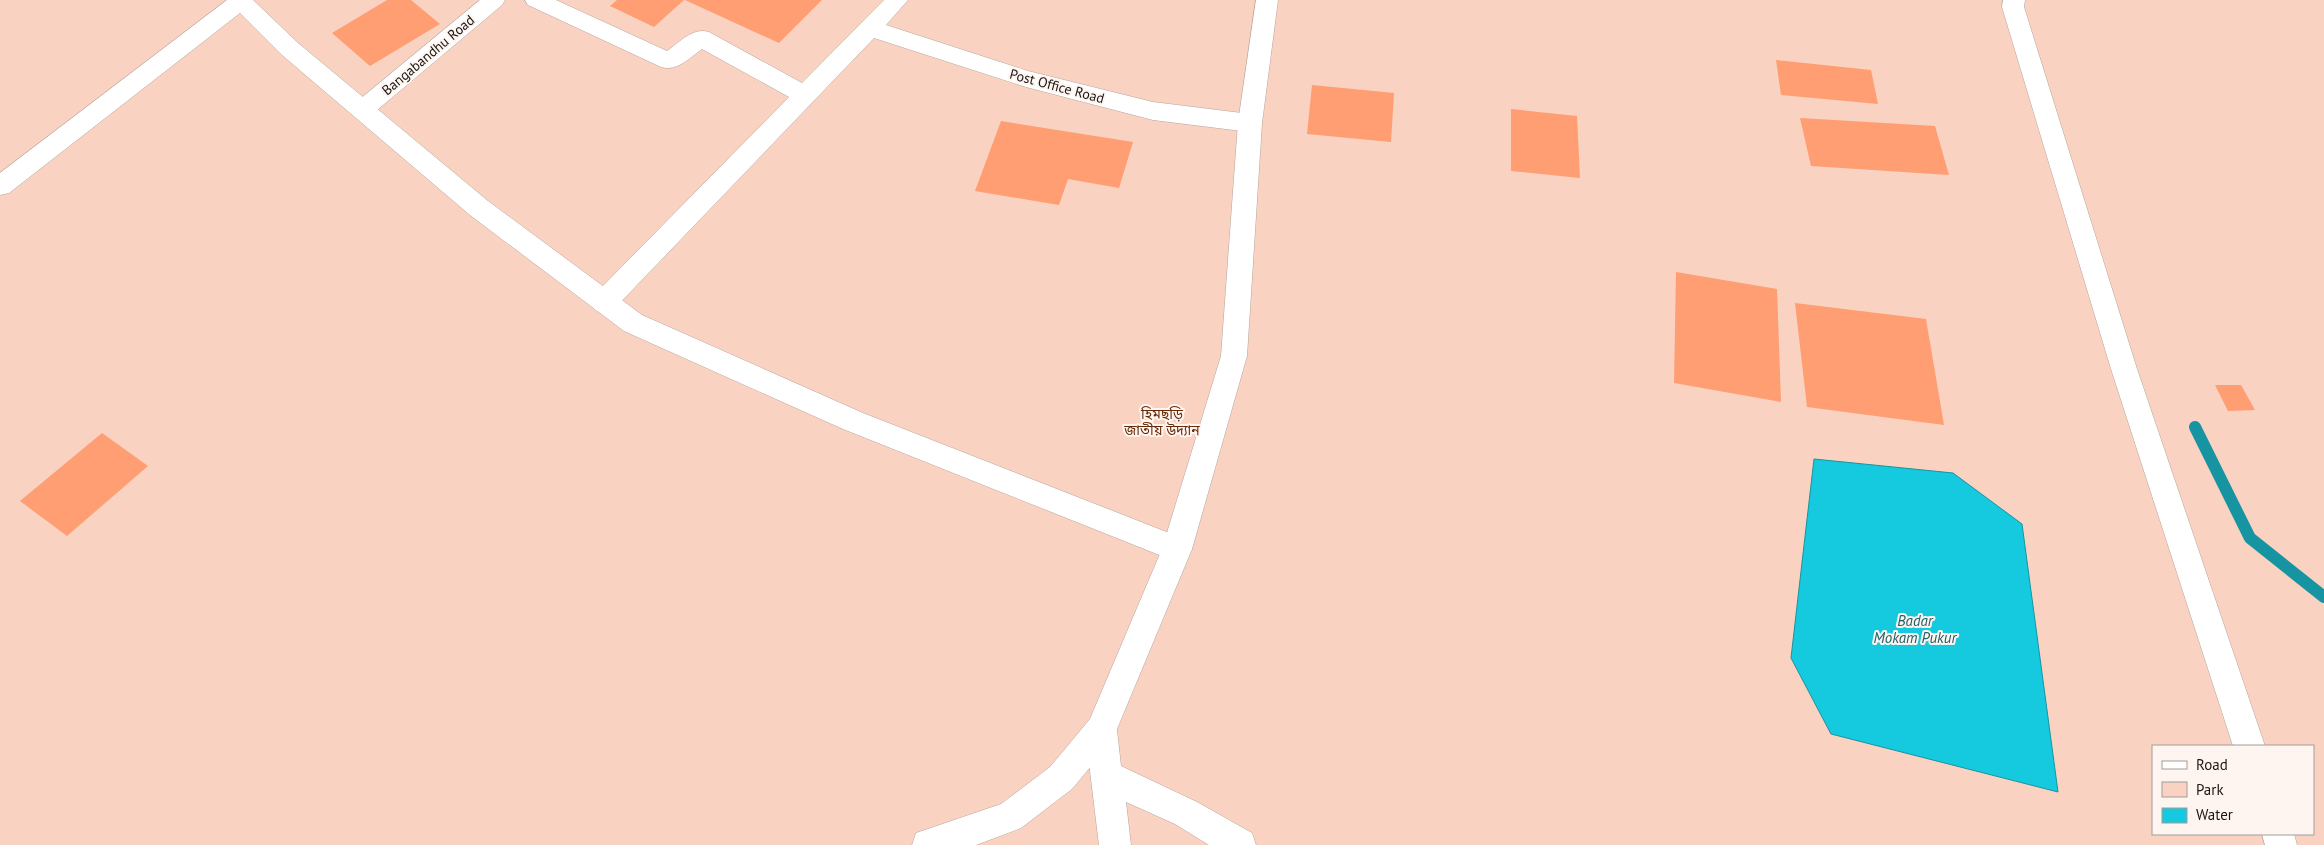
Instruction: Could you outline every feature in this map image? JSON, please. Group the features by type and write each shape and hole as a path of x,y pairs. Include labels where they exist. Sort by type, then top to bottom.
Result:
{"street":[{"name":"Bangabandhu Road","path":"362,110 494,0"},
{"path":"536,0 669,61 701,38 804,95"},
{"path":"604,302 897,0"},
{"path":"928,845 1010,817 1061,778 1101,730 1177,549 1234,356 1250,123 1267,0"},
{"path":"2014,0 2013,7 2124,368 2249,745"},
{"path":"0,186 241,1 290,48 479,208 633,324 853,421 1177,549"},
{"name":"Post Office Road","path":"869,28 1026,79 1153,111 1250,123"},
{"path":"1101,730 1115,845"},
{"path":"1106,776 1186,813 1240,845"}],"green space":[{"name":"হিমছড়ি জাতীয় উদ্যান","path":"0,0 2324,0 2324,845 0,845"}],"water":[{"name":"Badar Mokam Pukur","path":"1814,459 1953,473 2022,524 2058,792 1831,734 1791,658"}],"building":[{"path":"387,0 411,0 440,24 370,66 332,33"},
{"path":"617,0 684,0 654,27 610,6"},
{"path":"685,0 822,0 779,43"},
{"path":"1776,60 1871,70 1878,104 1781,95"},
{"path":"1312,85 1394,93 1391,142 1307,134"},
{"path":"1511,109 1577,116 1580,178 1511,171"},
{"path":"1800,118 1935,126 1949,175 1811,166"},
{"path":"1001,121 1133,142 1119,188 1068,179 1059,205 975,191"},
{"path":"1676,272 1777,289 1781,402 1674,383"},
{"path":"1795,303 1926,319 1944,425 1807,407"},
{"path":"2215,385 2241,385 2255,410 2228,411"},
{"path":"102,433 148,466 67,536 20,501"}],"waterway":[{"path":"2195,427 2250,538 2324,597"}]}
